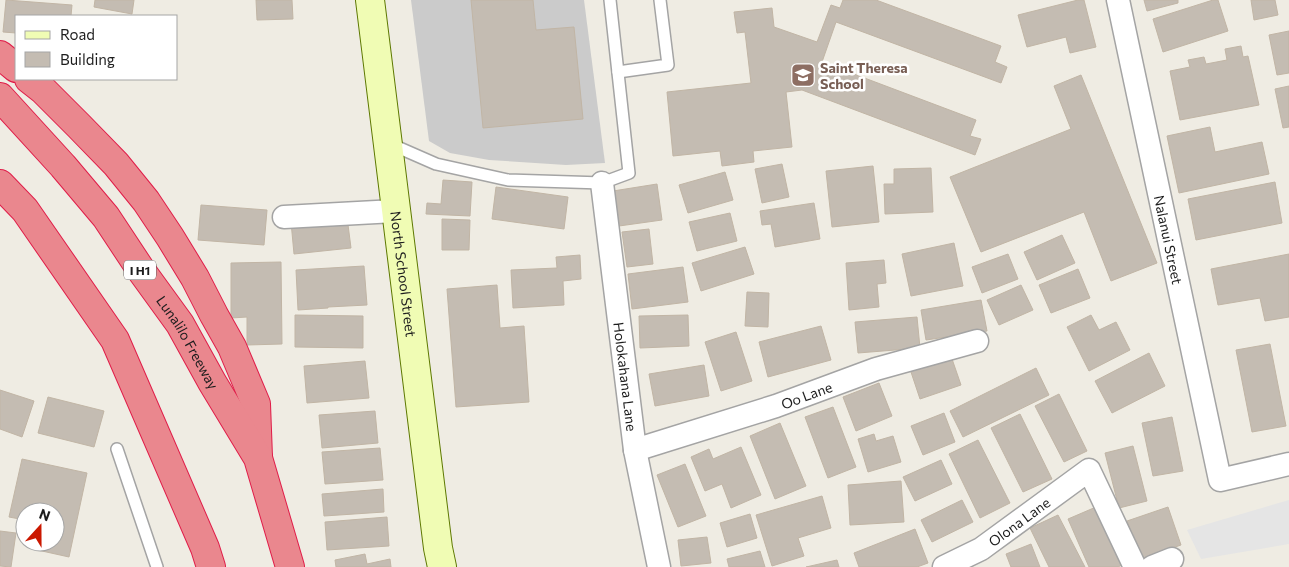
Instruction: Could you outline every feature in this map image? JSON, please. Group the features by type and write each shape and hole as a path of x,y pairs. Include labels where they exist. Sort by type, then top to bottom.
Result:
{"highway":[{"path":"0,55 15,67"},
{"path":"30,80 43,90 116,164 146,201 196,278 232,348 256,404 258,458"},
{"name":"Lunalilo Freeway","path":"0,97 106,217 180,324 212,382 258,458 290,567"},
{"path":"0,184 25,210 115,340 205,548 211,567"}],"main road":[{"name":"North School Street","path":"370,0 439,561"}],"street":[{"name":"Nalanui Street","path":"1118,0 1220,480 1289,464"},
{"name":"Holokahana Lane","path":"602,183 635,450 659,567"},
{"path":"284,217 396,211"},
{"name":"Oo Lane","path":"635,450 776,406 876,369 977,341"},
{"name":"Olona Lane","path":"944,567 986,558 1089,470 1134,567"}],"lane":[{"path":"387,143 436,164 508,180 602,183 629,173 610,0"},
{"path":"618,72 668,66 660,0"},
{"path":"117,449 157,567"}],"shaded area":[{"path":"411,0 584,0 605,163 566,165 489,160 450,153 429,141"},
{"path":"1289,500 1289,544 1201,559 1187,530"}],"building":[{"path":"6,0 72,5 71,15 15,15 15,33 3,32"},
{"path":"95,0 134,0 132,14 94,7"},
{"path":"256,0 292,0 293,19 257,20"},
{"path":"471,0 533,0 536,30 574,27 583,119 483,128"},
{"name":"Saint Theresa School","path":"843,0 876,0 1001,46 995,62 1007,67 1001,83 836,22 822,62 976,120 970,136 981,139 975,155 802,90 786,92 792,147 753,151 754,162 722,166 720,151 673,156 667,92 751,83 745,32 737,33 734,12 772,8 774,27 817,42 831,5 840,8"},
{"path":"1084,0 1096,47 1070,53 1066,37 1027,47 1018,15"},
{"path":"1144,0 1178,0 1178,3 1147,11"},
{"path":"1218,0 1228,31 1163,52 1153,19"},
{"path":"1251,0 1275,0 1278,15 1254,20"},
{"path":"1289,31 1289,73 1277,75 1269,35"},
{"path":"1241,46 1243,57 1248,56 1259,105 1180,120 1170,71 1190,67 1188,60 1204,57 1206,64 1227,60 1225,49"},
{"path":"1081,75 1157,263 1111,281 1084,212 981,252 950,177 1071,129 1054,86"},
{"path":"1289,86 1289,127 1283,128 1275,89"},
{"path":"1210,127 1215,152 1262,142 1269,174 1179,193 1167,136"},
{"path":"782,164 789,197 762,203 755,169"},
{"path":"873,166 879,222 832,227 826,171"},
{"path":"931,168 933,212 885,214 884,184 894,184 894,169"},
{"path":"725,172 733,200 688,213 679,185"},
{"path":"443,180 472,182 470,216 426,214 427,203 441,204"},
{"path":"1275,182 1282,223 1196,240 1188,199"},
{"path":"657,184 662,220 619,226 613,191"},
{"path":"496,187 568,197 564,229 492,219"},
{"path":"814,203 820,239 775,247 771,224 762,225 760,211"},
{"path":"201,205 267,210 264,245 198,240"},
{"path":"730,213 737,241 697,251 689,222"},
{"path":"347,217 351,248 294,254 291,222"},
{"path":"442,219 470,220 469,250 442,250"},
{"path":"649,229 653,264 627,267 622,232"},
{"path":"1062,235 1075,263 1037,280 1024,252"},
{"path":"954,243 963,286 911,296 902,254"},
{"path":"745,247 754,274 701,291 692,263"},
{"path":"1008,254 1018,279 982,293 972,267"},
{"path":"1289,254 1289,317 1265,321 1260,298 1218,305 1211,269"},
{"path":"580,255 581,279 563,281 564,305 513,308 511,270 557,268 556,257"},
{"path":"884,260 886,283 877,284 879,307 849,310 846,263"},
{"path":"281,262 282,344 247,345 247,317 231,318 231,263"},
{"path":"364,266 367,305 298,310 296,270"},
{"path":"683,267 688,302 632,309 628,274"},
{"path":"1078,269 1090,298 1051,313 1039,285"},
{"path":"497,285 500,328 524,326 529,402 456,407 447,289"},
{"path":"1021,285 1033,310 999,325 987,300"},
{"path":"747,292 769,293 768,327 745,326"},
{"path":"981,300 987,331 926,340 921,310"},
{"path":"295,315 363,316 363,348 295,347"},
{"path":"688,315 689,346 640,348 639,316"},
{"path":"1091,315 1099,330 1116,322 1130,350 1089,371 1067,327"},
{"path":"917,317 920,348 858,353 855,322"},
{"path":"821,326 831,360 768,377 759,342"},
{"path":"736,332 752,381 721,391 705,342"},
{"path":"1270,344 1286,426 1252,432 1236,350"},
{"path":"1149,353 1165,386 1112,413 1095,381"},
{"path":"951,356 961,385 920,399 910,369"},
{"path":"365,361 369,398 307,403 304,366"},
{"path":"704,365 709,396 655,406 649,374"},
{"path":"1036,368 1049,395 963,437 950,411"},
{"path":"879,383 892,416 856,431 843,397"},
{"path":"0,390 34,401 22,437 0,429"},
{"path":"1059,394 1087,451 1064,462 1035,406"},
{"path":"48,397 104,411 94,447 38,433"},
{"path":"833,407 856,467 828,478 805,417"},
{"path":"375,411 378,443 322,448 319,415"},
{"path":"944,413 955,442 923,455 911,426"},
{"path":"1020,414 1052,479 1023,492 991,428"},
{"path":"1172,417 1183,471 1153,476 1142,423"},
{"path":"780,423 806,486 775,499 750,436"},
{"path":"874,434 876,441 893,436 901,462 868,472 858,439"},
{"path":"978,440 1010,503 980,518 949,454"},
{"path":"1133,446 1147,501 1119,508 1105,453"},
{"path":"741,447 761,495 731,508 722,484 705,491 691,457 709,449 713,459"},
{"path":"380,448 383,480 325,484 322,452"},
{"path":"22,459 87,473 69,557 46,552 65,552 65,502 15,502 15,518 9,517"},
{"path":"941,460 952,484 915,501 903,477"},
{"path":"685,464 706,516 678,527 657,475"},
{"path":"901,481 904,522 850,525 848,485"},
{"path":"383,489 384,512 324,516 322,494"},
{"path":"822,496 831,528 798,538 804,556 772,566 756,515"},
{"path":"962,500 973,522 932,542 921,520"},
{"path":"1096,507 1122,565 1118,567 1089,567 1068,519"},
{"path":"1168,507 1181,545 1141,559 1127,521"},
{"path":"750,514 757,538 727,547 720,523"},
{"path":"1058,515 1085,567 1049,567 1030,528"},
{"path":"387,517 389,546 327,550 325,522"},
{"path":"915,529 928,563 917,567 859,567 854,553"},
{"path":"0,531 15,533 11,567 0,566"},
{"path":"707,537 711,563 681,566 678,540"},
{"path":"1031,544 1040,567 1011,567 1006,554"},
{"path":"760,551 765,567 729,567 727,559"},
{"path":"365,554 367,564 390,559 391,567 336,567 335,560"},
{"path":"837,560 839,567 806,567"}],"place":[{"name":"Saint Theresa School","path":"803,75"}]}
